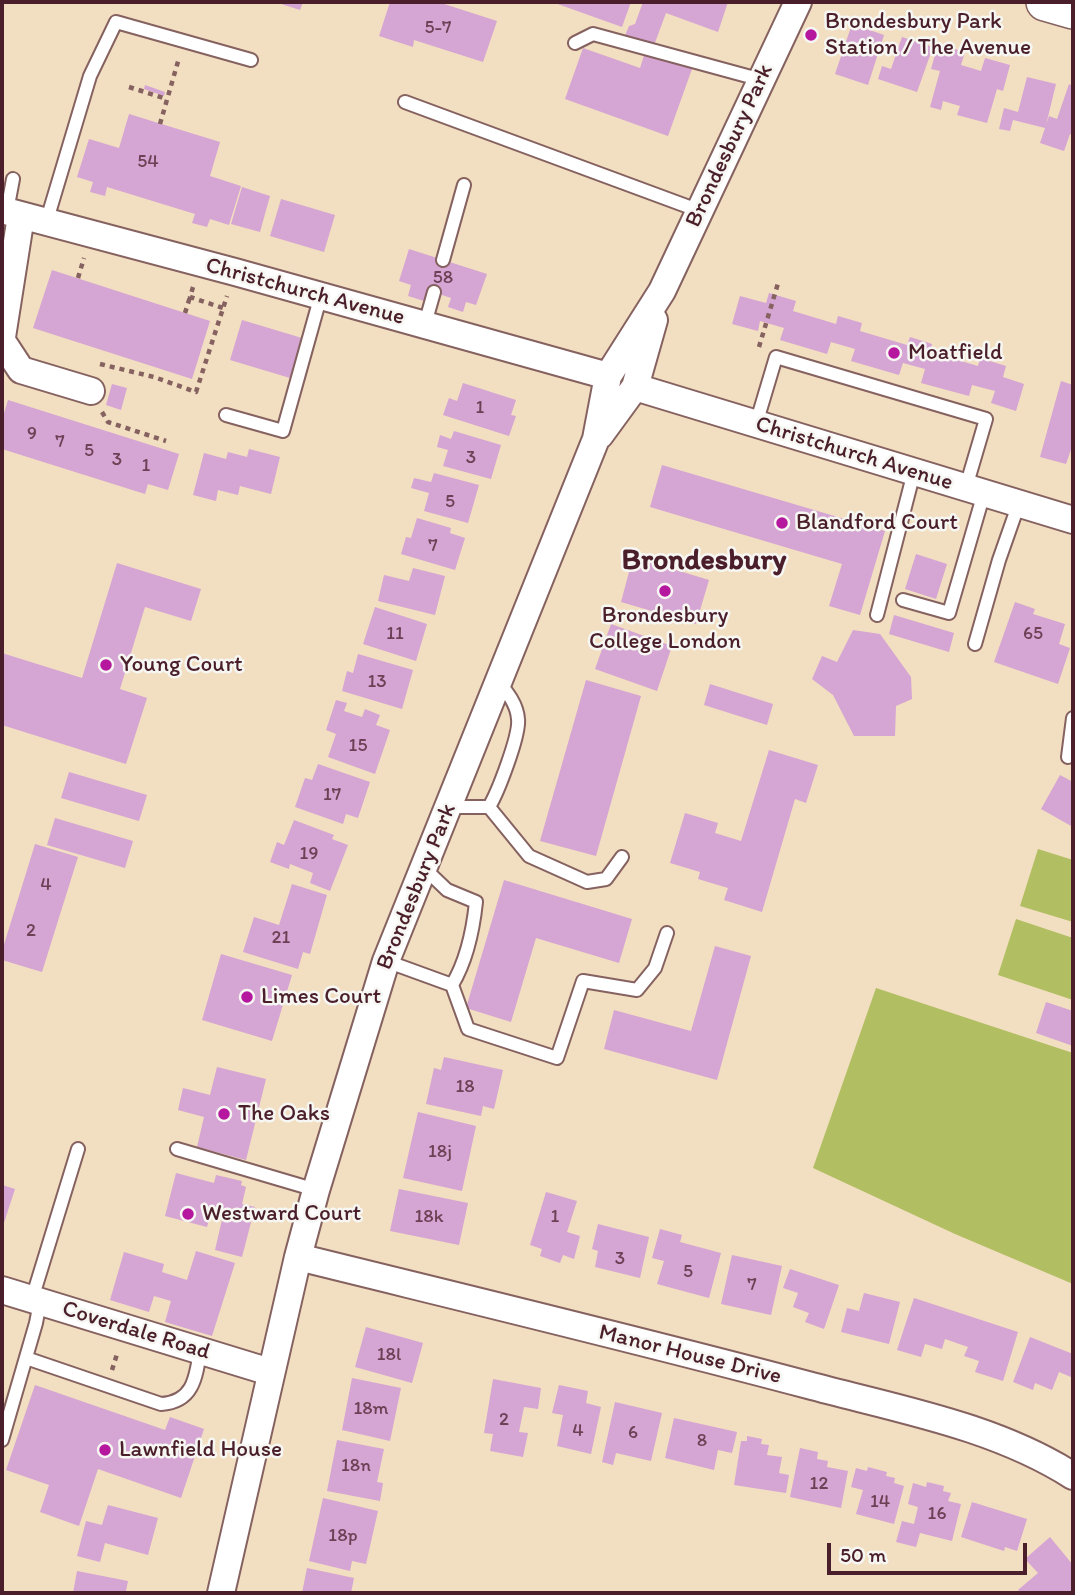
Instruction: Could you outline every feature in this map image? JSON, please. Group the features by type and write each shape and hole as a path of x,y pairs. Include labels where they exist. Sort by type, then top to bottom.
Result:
{"street":[{"name":"Brondesbury Park","path":"221,1593 298,1257 386,961 596,439 608,376 662,290 798,2"},
{"path":"1045,2 1073,10"},
{"path":"19,215 2,339 21,370 91,391"},
{"name":"Christchurch Avenue","path":"19,215 321,295 608,376"},
{"name":"Brondesbury Park","path":"596,439 635,387 662,290"},
{"name":"Christchurch Avenue","path":"635,387 1073,520"},
{"name":"Manor House Drive","path":"298,1257 703,1357 976,1430 1054,1463 1073,1476"},
{"name":"Coverdale Road","path":"2,1290 270,1372"}],"lane":[{"path":"19,215 116,22 251,60"},
{"path":"575,43 593,34 762,80"},
{"path":"405,102 700,211"},
{"path":"13,179 19,215"},
{"path":"443,260 464,186"},
{"path":"425,324 434,292"},
{"path":"226,415 283,432 321,295"},
{"path":"756,424 776,357 986,419 975,490 949,613 903,600"},
{"path":"877,615 914,472"},
{"path":"975,644 999,560 1019,503"},
{"path":"489,807 498,793 519,721 510,696 497,681"},
{"path":"1068,758 1073,718"},
{"path":"449,807 489,807"},
{"path":"489,807 529,856 587,883 606,879 622,857"},
{"path":"424,868 447,890 476,902 473,932 459,974 452,985"},
{"path":"452,985 468,1029 557,1058 583,981 637,990 655,968 667,933"},
{"path":"386,961 452,985"},
{"path":"2,1440 26,1358 36,1300 78,1149"},
{"path":"177,1149 316,1190"},
{"path":"26,1358 161,1404 176,1404 192,1388 200,1351"}],"path":[{"path":"160,124 183,41"},
{"path":"129,87 167,99"},
{"path":"78,278 82,263"},
{"path":"196,392 235,272"},
{"path":"185,313 193,289"},
{"path":"190,297 223,308"},
{"path":"122,370 91,391 108,422 166,441"}],"green space":[{"path":"1038,849 1073,860 1073,922 1020,906"},
{"path":"1016,919 1073,938 1073,1000 998,975"},
{"path":"876,988 1073,1053 1073,1284 955,1234 813,1168"}],"building":[{"path":"275,2 303,2 300,10"},
{"path":"390,2 438,2 497,21 483,62 414,40 413,47 379,36"},
{"path":"552,2 631,2 622,27"},
{"path":"643,2 728,2 718,32 666,13 653,48 624,38 629,26 635,24"},
{"path":"852,24 884,35 868,85 835,74"},
{"path":"902,37 933,47 917,92 878,79 882,66 891,69"},
{"path":"938,44 965,52 961,65 981,71 985,58 1010,65 1003,91 997,89 987,123 957,115 960,106 943,101 941,110 930,107 940,71 931,69"},
{"path":"583,48 640,68 645,52 692,69 668,136 565,99"},
{"path":"1027,77 1056,84 1046,125 1049,116 1057,119 1069,84 1073,86 1073,135 1070,134 1064,151 1040,143 1045,128 1013,120 1010,131 999,129 1004,108 1018,112"},
{"path":"145,85 165,92 164,96 144,89"},
{"path":"129,114 220,142 210,176 241,186 229,225 210,219 207,227 192,223 195,214 107,187 105,196 90,192 93,182 77,177 89,139 119,148"},
{"path":"242,187 270,196 260,232 231,224"},
{"path":"281,199 335,215 324,252 270,236"},
{"path":"409,249 487,274 476,305 466,302 463,312 448,307 451,298 427,290 424,301 408,296 411,285 399,281"},
{"path":"52,270 210,321 192,379 33,328"},
{"name":"Moatfield","path":"769,293 796,301 793,311 836,324 838,316 862,323 860,331 907,345 910,337 932,344 930,352 978,366 980,358 1006,366 1003,377 1024,384 1016,411 991,403 995,391 972,385 969,396 921,383 925,369 903,363 899,375 851,361 855,349 831,342 827,354 780,340 784,328 760,321 758,331 732,324 740,296 766,303"},
{"path":"242,320 302,338 290,378 230,360"},
{"path":"1061,381 1073,385 1073,444 1066,464 1040,457"},
{"path":"463,383 516,400 511,415 516,416 509,436 443,415 449,398 457,401"},
{"path":"112,384 127,388 121,410 106,405"},
{"path":"8,400 179,454 168,490 148,484 145,494 2,449 2,420"},
{"path":"454,431 501,445 491,479 443,466 448,450 437,447 440,435 451,439"},
{"path":"249,449 280,457 271,494 240,486 238,495 218,490 216,501 193,495 204,453 226,459 228,452 247,457"},
{"name":"Blandford Court","path":"662,465 885,531 860,615 829,606 842,564 650,507"},
{"path":"434,473 479,485 468,523 424,511 429,493 411,488 414,478 431,482"},
{"path":"417,518 451,528 450,533 465,538 455,570 401,554 406,537 411,538"},
{"path":"916,554 947,564 936,599 905,589"},
{"name":"Brondesbury College London","path":"633,557 709,580 696,624 621,602"},
{"name":"Young Court","path":"117,563 201,589 191,621 145,607 120,689 147,698 126,764 2,725 2,653 82,678"},
{"path":"413,568 445,576 435,615 378,601 384,575 409,581"},
{"path":"1015,602 1035,609 1033,614 1065,624 1059,644 1070,648 1058,684 994,662"},
{"path":"375,607 427,624 416,661 363,644"},
{"path":"894,615 954,633 949,652 889,634"},
{"path":"611,624 672,646 657,691 595,669"},
{"path":"853,630 880,634 911,677 912,699 896,706 895,736 854,736 833,695 812,679 822,656 837,662"},
{"path":"358,654 413,670 402,709 342,691 347,671 353,673"},
{"path":"586,680 641,696 596,856 540,841"},
{"path":"710,684 773,704 767,725 704,705"},
{"path":"336,700 347,703 344,711 362,717 365,709 380,715 376,725 390,730 375,774 328,757 336,734 326,730"},
{"path":"769,750 818,765 806,803 795,799 762,912 724,900 728,888 698,879 700,872 670,863 685,813 718,823 715,833 741,841"},
{"path":"318,764 370,782 358,818 346,814 343,824 295,807 305,778 312,780"},
{"path":"69,772 147,795 139,821 61,798"},
{"path":"1060,775 1073,782 1073,827 1041,809"},
{"path":"55,818 133,841 125,868 47,845"},
{"path":"294,820 334,835 332,839 348,845 330,891 310,883 313,873 290,864 289,869 270,862 277,842 284,845"},
{"path":"35,844 78,857 42,972 2,960 2,951"},
{"path":"504,880 632,919 619,963 536,938 511,1022 466,1008"},
{"path":"292,884 327,895 310,954 303,952 298,969 243,952 254,917 279,925"},
{"path":"715,946 751,956 717,1080 604,1049 614,1010 691,1031"},
{"name":"Limes Court","path":"221,954 292,975 272,1041 202,1020"},
{"path":"1046,1002 1073,1011 1073,1046 1036,1033"},
{"path":"444,1057 503,1070 494,1109 483,1106 481,1116 426,1104 434,1068 441,1070"},
{"name":"The Oaks","path":"217,1067 266,1079 246,1160 197,1147 204,1117 178,1110 183,1088 210,1095"},
{"path":"418,1112 476,1126 462,1191 403,1178"},
{"name":"Westward Court","path":"176,1173 214,1183 216,1175 242,1181 241,1185 246,1187 242,1204 255,1207 242,1257 215,1250 224,1211 212,1208 207,1227 165,1216"},
{"path":"2,1185 15,1189 2,1229"},
{"path":"399,1189 468,1203 459,1245 390,1231"},
{"path":"546,1192 577,1201 567,1232 580,1236 574,1259 563,1255 560,1263 540,1256 542,1249 530,1245"},
{"path":"598,1224 649,1237 640,1278 595,1267 598,1251 592,1249"},
{"path":"660,1229 682,1235 680,1242 721,1253 709,1298 657,1284 664,1261 652,1258"},
{"path":"196,1251 235,1263 212,1336 165,1322 171,1301 154,1296 149,1312 110,1300 124,1252 164,1264 162,1272 187,1280"},
{"path":"732,1255 782,1266 771,1315 721,1304"},
{"path":"790,1269 839,1285 824,1329 805,1322 809,1313 793,1307 798,1293 783,1288"},
{"path":"864,1293 900,1302 889,1344 841,1332 847,1308 859,1311"},
{"path":"914,1298 1018,1332 1003,1381 975,1372 979,1361 964,1356 968,1347 945,1339 942,1349 925,1344 921,1357 897,1350"},
{"path":"366,1327 423,1343 412,1383 355,1367"},
{"path":"1030,1337 1073,1354 1071,1377 1059,1372 1052,1390 1035,1383 1033,1390 1013,1382"},
{"path":"352,1378 401,1388 390,1441 342,1430"},
{"path":"493,1379 541,1388 538,1409 524,1407 519,1432 528,1433 523,1457 490,1451 493,1434 484,1433"},
{"name":"Lawnfield House","path":"35,1385 165,1430 170,1417 204,1429 181,1498 98,1469 79,1526 40,1512 49,1485 6,1470"},
{"path":"559,1385 588,1391 586,1403 601,1407 591,1454 557,1446 563,1415 552,1413"},
{"path":"615,1402 662,1413 651,1461 616,1453 613,1465 602,1462"},
{"path":"674,1418 737,1432 732,1453 718,1450 714,1470 665,1458"},
{"path":"747,1436 762,1439 761,1444 769,1445 767,1455 782,1457 779,1473 789,1475 786,1493 734,1485 741,1441 747,1441"},
{"path":"337,1440 384,1449 377,1482 383,1483 380,1501 327,1491"},
{"path":"800,1448 818,1452 817,1459 828,1461 827,1467 848,1471 841,1508 790,1497"},
{"path":"868,1467 887,1472 886,1476 895,1478 894,1483 904,1486 894,1524 856,1514 863,1490 851,1487 856,1468 867,1471"},
{"path":"927,1482 944,1486 943,1491 951,1493 948,1501 961,1504 952,1541 920,1533 916,1547 896,1542 902,1521 914,1524 918,1507 908,1504 913,1483 926,1487"},
{"path":"323,1498 378,1511 366,1564 352,1561 350,1571 309,1561"},
{"path":"972,1502 1027,1519 1017,1551 1005,1547 1004,1551 961,1537"},
{"path":"108,1505 158,1518 148,1555 105,1543 100,1562 77,1556 86,1521 102,1525"},
{"path":"1050,1537 1073,1565 1073,1593 1021,1593 1018,1590 1038,1573 1025,1559"},
{"path":"307,1568 354,1578 351,1593 302,1593"},
{"path":"77,1571 128,1581 126,1591 133,1593 73,1593"}],"place":[{"name":"Brondesbury Park Station / The Avenue","path":"811,35"},
{"name":"Moatfield","path":"894,353"},
{"name":"Blandford Court","path":"782,523"},
{"name":"Brondesbury College London","path":"665,591"},
{"name":"Young Court","path":"106,665"},
{"name":"Limes Court","path":"247,997"},
{"name":"The Oaks","path":"224,1114"},
{"name":"Westward Court","path":"188,1214"},
{"name":"Lawnfield House","path":"105,1450"}],"district":[{"name":"Brondesbury","path":"704,561"}]}
